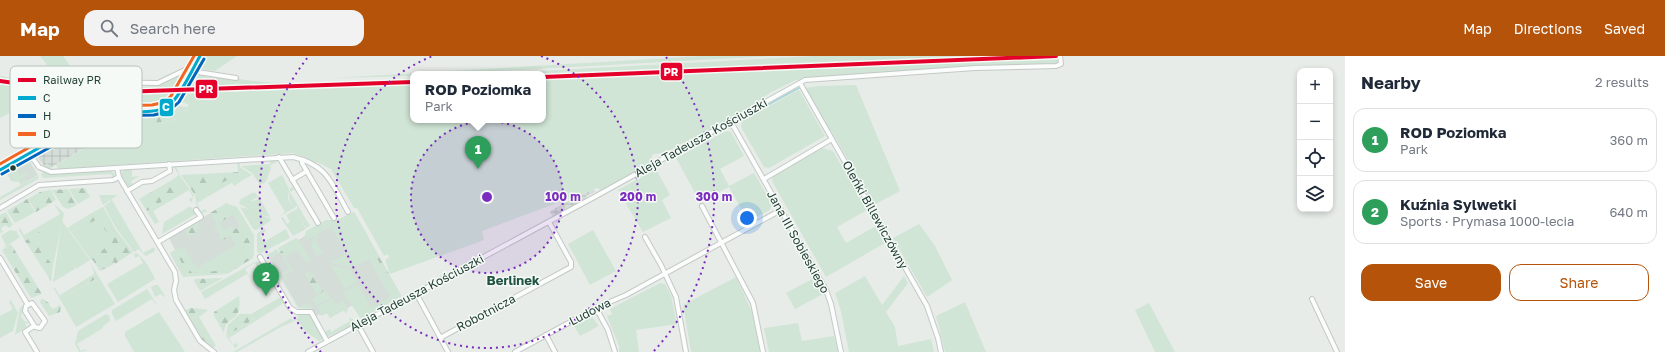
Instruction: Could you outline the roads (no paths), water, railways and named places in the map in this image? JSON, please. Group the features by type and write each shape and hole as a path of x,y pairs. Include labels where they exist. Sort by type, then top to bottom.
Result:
{"street":[{"path":"142,110 153,110 167,107 175,99 200,56"},
{"name":"Aleja Tadeusza Kościuszki","path":"308,352 549,222 808,79 976,68 1056,66 1061,64 1060,56"},
{"path":"142,84 158,84 180,71 191,70 236,78"},
{"name":"Oleńki Billewiczówny","path":"800,83 927,306 938,338 941,352"},
{"name":"Jana III Sobieskiego","path":"731,122 826,290 831,304 841,352"},
{"name":"Jana III Sobieskiego","path":"764,179 832,139"},
{"path":"0,170 37,148"},
{"path":"29,153 39,167 48,172 291,157 302,160 323,171 348,212"},
{"path":"280,157 318,223"},
{"path":"302,160 334,218"},
{"path":"127,191 142,182 152,181 170,171 169,164"},
{"path":"117,168 119,177 176,275 174,290 176,300 200,341 214,352"},
{"path":"292,180 307,171"},
{"path":"0,208 39,185 113,180 119,177"},
{"path":"702,206 753,303 763,352"},
{"path":"158,242 201,217 196,210"},
{"name":"Ludowa","path":"516,352 596,308 626,295 781,210"},
{"name":"Robotnicza","path":"440,338 571,266 571,262 549,222"},
{"path":"645,237 665,273 678,304 686,352"},
{"path":"260,257 292,310 297,312 311,312 327,341"},
{"path":"0,258 28,305"},
{"path":"260,282 271,276"},
{"path":"416,293 448,352"},
{"path":"1312,299 1337,352"},
{"path":"34,304 45,321 40,328 34,326 25,311 28,305 34,304"},
{"path":"596,308 608,330 615,352"},
{"path":"358,325 373,352"},
{"path":"34,326 25,332 37,352"},
{"path":"546,335 555,352"}],"waterway":[{"path":"764,107 799,88"}],"rail line":[{"name":"PR","path":"546,77 1056,56"},
{"name":"PR","path":"0,81 10,82"},
{"name":"PR","path":"142,91 410,82"}],"place":[{"name":"ROD Poziomka","path":"478,169"},
{"name":"Kuźnia Sylwetki","path":"266,296"}],"district":[{"name":"Berlinek","path":"513,280"}]}
